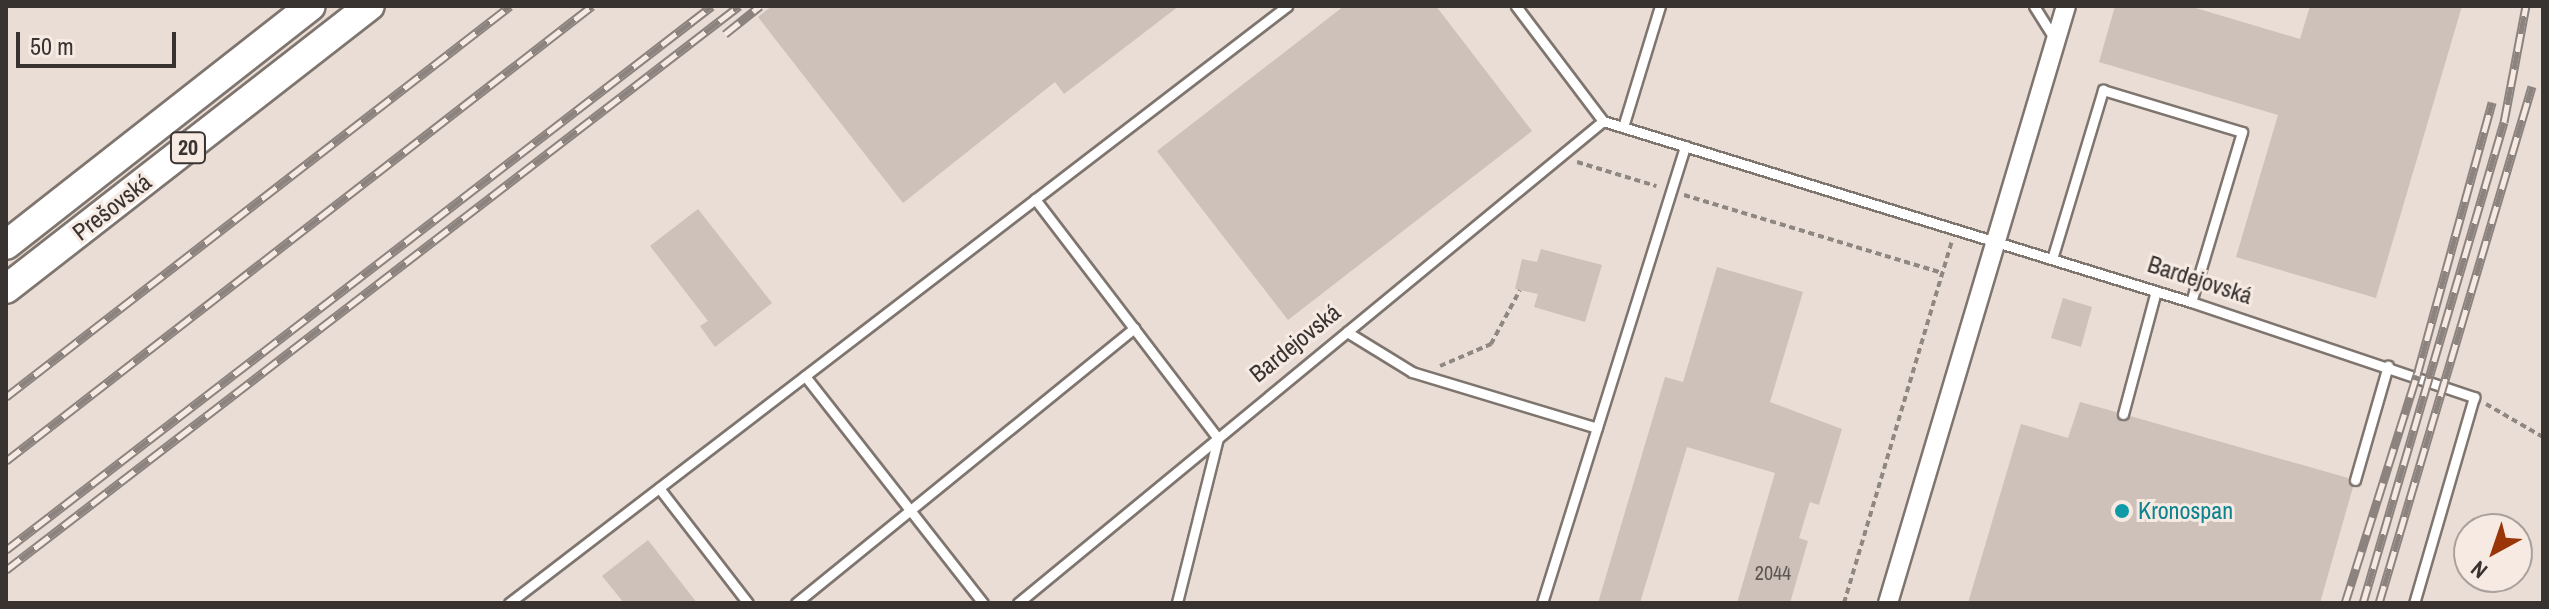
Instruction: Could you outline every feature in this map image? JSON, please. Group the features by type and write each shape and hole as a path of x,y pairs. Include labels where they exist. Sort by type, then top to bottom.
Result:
{"main road":[{"name":"Prešovská","path":"6,245 311,6"},
{"name":"Prešovská","path":"6,289 370,6"}],"street":[{"path":"1888,603 2066,6"}],"lane":[{"path":"509,603 1287,6"},
{"path":"1516,6 1603,121"},
{"path":"1623,127 1660,6"},
{"path":"2034,6 2055,40"},
{"path":"2052,259 2103,90 2242,132 2191,302"},
{"name":"Bardejovská","path":"1018,603 1603,121 2191,302 2474,397"},
{"path":"1542,603 1685,146"},
{"path":"1035,199 1218,438 1177,603"},
{"path":"2123,414 2156,291"},
{"path":"796,603 1134,328"},
{"path":"1347,332 1419,375 1597,428"},
{"path":"2355,480 2388,366"},
{"path":"805,376 983,603"},
{"path":"2414,603 2474,397"},
{"path":"659,488 748,603"}],"path":[{"path":"1559,157 1943,273"},
{"path":"1844,603 1956,229"},
{"path":"1419,375 1491,344 1520,290"},
{"path":"2474,397 2543,437"}],"building":[{"path":"772,6 1179,6 1064,94 1055,82 903,203 758,17"},
{"path":"1344,6 1436,6 1532,131 1288,320 1157,151"},
{"path":"2115,6 2189,6 2300,39 2310,6 2462,6 2376,298 2236,257 2278,115 2099,62"},
{"path":"698,209 772,303 715,347 700,326 708,321 650,246"},
{"path":"1541,249 1602,265 1585,322 1534,307 1538,294 1515,289 1522,259 1537,262"},
{"path":"1717,267 1803,292 1770,402 1842,429 1819,505 1810,502 1799,538 1808,541 1790,603 1737,603 1775,473 1687,447 1640,603 1598,603 1665,377 1683,382"},
{"path":"2063,298 2092,307 2081,347 2051,338"},
{"name":"Kronospan","path":"2080,402 2116,412 2120,421 2130,416 2348,478 2353,487 2320,603 1968,603 2021,424 2068,438"},
{"path":"648,540 697,603 624,603 602,576"}],"railway":[{"path":"6,397 510,6"},
{"path":"6,461 592,6"},
{"path":"6,550 712,6"},
{"path":"6,570 739,6"},
{"path":"725,34 760,6"},
{"path":"2363,603 2504,122 2526,6"},
{"path":"2379,603 2532,86"},
{"path":"2345,603 2417,375 2492,102"}],"place":[{"name":"Kronospan","path":"2122,511"}]}
